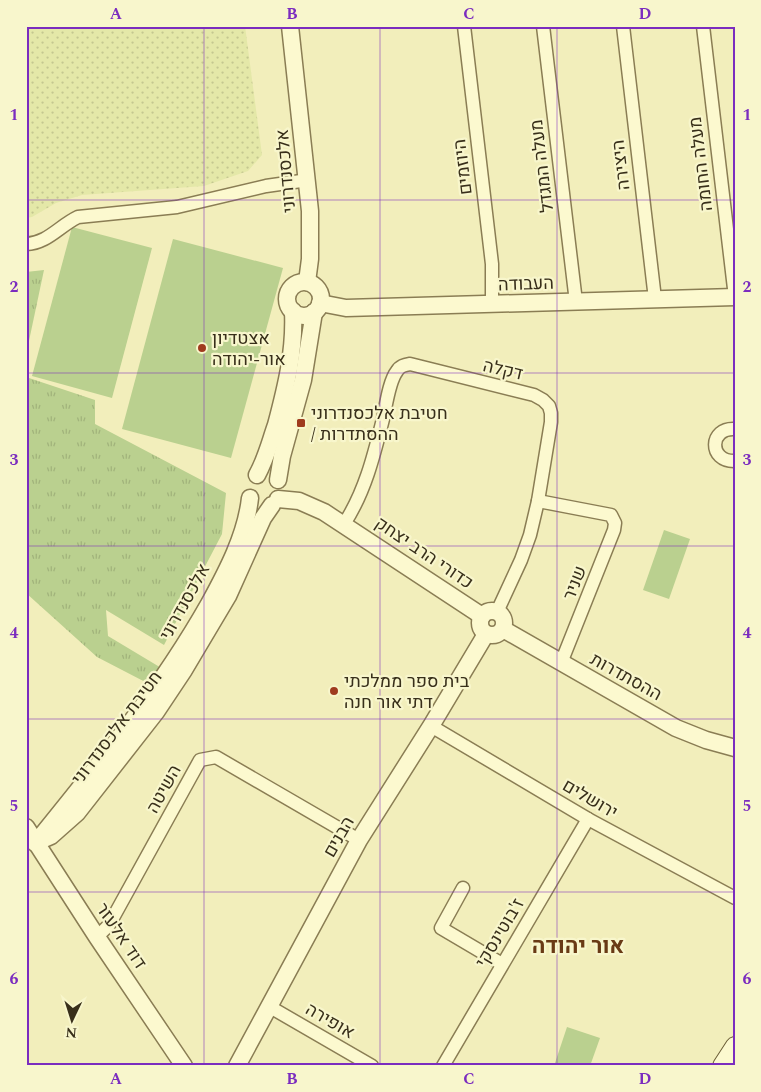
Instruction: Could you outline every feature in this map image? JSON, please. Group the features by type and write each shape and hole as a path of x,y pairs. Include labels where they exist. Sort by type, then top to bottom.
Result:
{"main road":[{"path":"722,1066 735,1046"}],"street":[{"name":"אלכסנדרוני","path":"290,26 308,180 310,244 307,282"},
{"name":"היוזמים","path":"464,26 492,264 492,305"},
{"name":"מעלה המגדל","path":"543,26 576,302"},
{"name":"היצירה","path":"623,26 655,299"},
{"name":"מעלה החומה","path":"703,26 735,297"},
{"path":"26,244 37,243 46,239 78,217 178,207 266,186 308,180"},
{"path":"257,475 267,455 290,366 293,344 292,312 287,302 288,291 296,284 307,282 312,284 319,292 317,308 303,316 292,312"},
{"name":"העבודה","path":"317,308 492,305 735,297"},
{"name":"חטיבת אלכסנדרוני","path":"36,842 51,836 77,813 156,712 184,670 228,596 263,518 277,492 282,456 303,380 317,308"},
{"name":"דקלה","path":"344,524 358,500 369,471 396,372 403,366 410,364 534,395 543,400 549,406 551,422 538,502 530,535 521,560 490,614"},
{"path":"735,428 729,428 720,432 715,445 720,457 728,461 735,461"},
{"path":"266,473 271,474 277,492 262,506 257,505 250,498 248,488 252,478 266,473"},
{"path":"277,492 303,497 344,524"},
{"name":"אלכסנדרוני","path":"118,741 174,663 216,590 245,526 250,498"},
{"name":"שניר","path":"538,502 611,515 615,523 614,530 561,663"},
{"name":"כדורי הרב יצחק","path":"344,524 490,614"},
{"path":"490,614 504,620 503,629 495,635 486,634 480,625 490,614"},
{"name":"ההסתדרות","path":"503,629 676,728 706,740 735,748"},
{"name":"הבנים","path":"237,1066 359,840 486,634"},
{"name":"ירושלים","path":"431,726 588,818 735,898"},
{"name":"חטיבת אלכסנדרוני","path":"36,842 118,741"},
{"name":"השיטה","path":"97,937 109,925 200,760 216,757 359,840"},
{"name":"ז'בוטינסקי","path":"443,1066 588,818"},
{"name":"דוד אלעזר","path":"26,827 184,1066"},
{"path":"463,888 441,928 502,964"},
{"name":"אופירה","path":"270,1007 372,1066"}],"green space":[{"path":"26,26 245,26 262,155 248,171 204,186 82,195 56,203 32,217 26,218"},
{"path":"72,227 152,248 112,398 32,376"},
{"name":"אצטדיון אור-יהודה","path":"173,239 283,268 231,458 122,429"},
{"path":"44,270 26,355 26,272"},
{"path":"26,377 95,400 95,424 226,493 222,534 164,645 106,610 108,636 163,669 151,685 97,657 26,593"},
{"path":"664,530 690,539 669,599 643,590"},
{"path":"567,1027 600,1038 590,1066 554,1066"}],"place":[{"name":"אצטדיון אור-יהודה","path":"202,348"},
{"name":"חטיבת אלכסנדרוני / ההסתדרות","path":"301,423"},
{"name":"בית ספר ממלכתי דתי אור חנה","path":"334,691"}],"district":[{"name":"אור יהודה","path":"578,946"}]}
